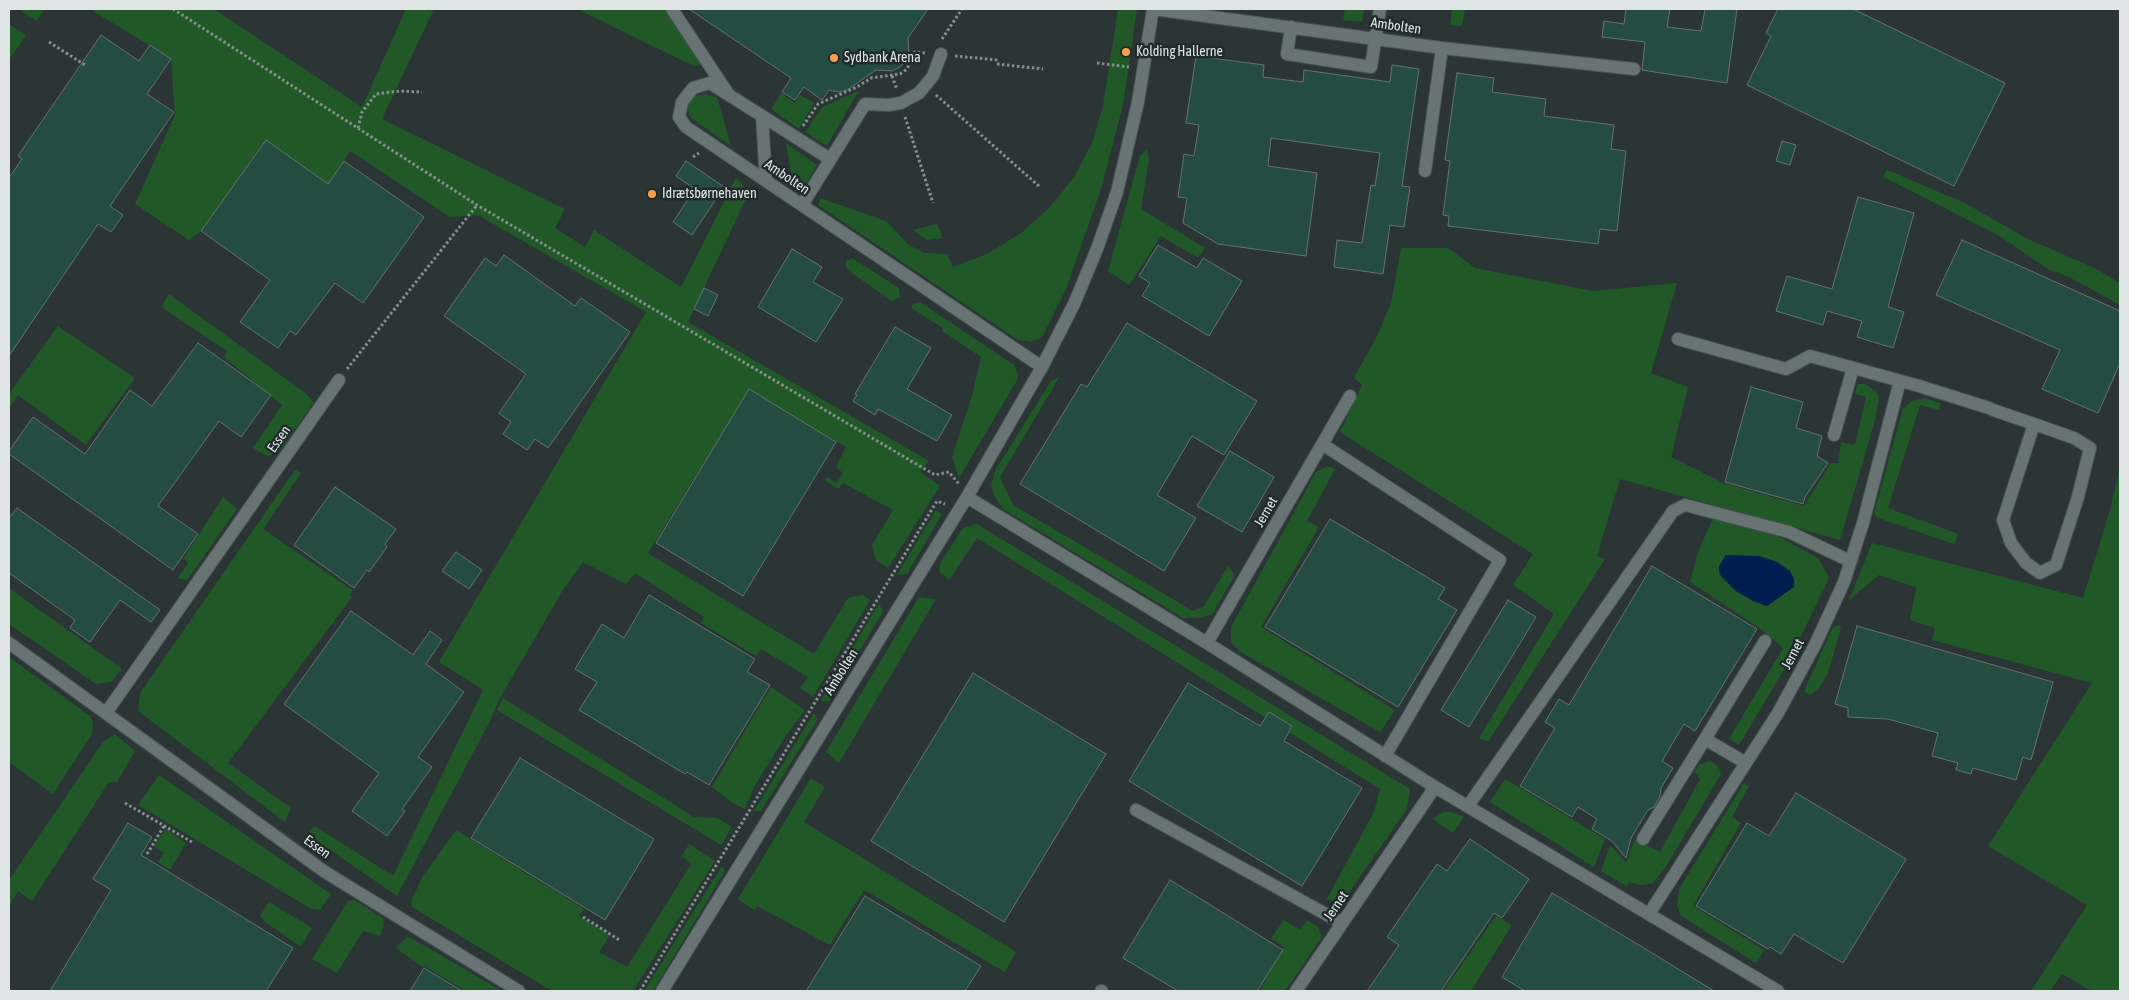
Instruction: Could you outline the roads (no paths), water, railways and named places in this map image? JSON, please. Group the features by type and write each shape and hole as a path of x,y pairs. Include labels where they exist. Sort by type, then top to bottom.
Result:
{"street":[{"path":"672,9 728,94"},
{"name":"Ambolten","path":"662,991 958,511 1042,367 1086,275 1117,192 1132,134 1145,69 1153,9 1442,48 1634,69"},
{"path":"1291,28 1287,54 1372,67 1380,9"},
{"path":"1425,171 1442,48"},
{"path":"802,205 865,104 877,106 901,103 919,93 926,86 938,66 936,54"},
{"name":"Ambolten","path":"830,160 710,83 693,88 682,102 680,117 686,127 1042,367"},
{"path":"762,116 766,181"},
{"path":"1678,339 1786,369 1810,356 1900,381 2034,424 2074,438 2090,448 2078,497 2056,565 2040,573 2026,563 2010,543 2003,520 2034,424"},
{"path":"1834,434 1857,369"},
{"name":"Essen","path":"106,713 339,380"},
{"name":"Jernet","path":"1649,914 1778,713 1815,645 1844,582 1863,523 1900,381"},
{"name":"Jernet","path":"1207,643 1350,396"},
{"path":"1322,444 1500,560 1385,756"},
{"path":"966,497 1207,643 1435,787 1778,991"},
{"path":"1468,806 1673,511 1685,505 1789,532 1850,561"},
{"path":"1643,839 1765,641"},
{"name":"Essen","path":"9,643 325,872 519,991"},
{"path":"1705,739 1746,763"},
{"name":"Jernet","path":"1296,991 1435,787"},
{"path":"1136,810 1342,924"}],"water":[{"path":"1726,555 1759,556 1777,562 1790,571 1794,579 1794,587 1767,606 1753,601 1736,591 1721,576 1719,566"}],"place":[{"name":"Kolding Hallerne","path":"1126,52"},
{"name":"Sydbank Arena","path":"834,58"},
{"name":"Idrætsbørnehaven","path":"652,194"}]}
